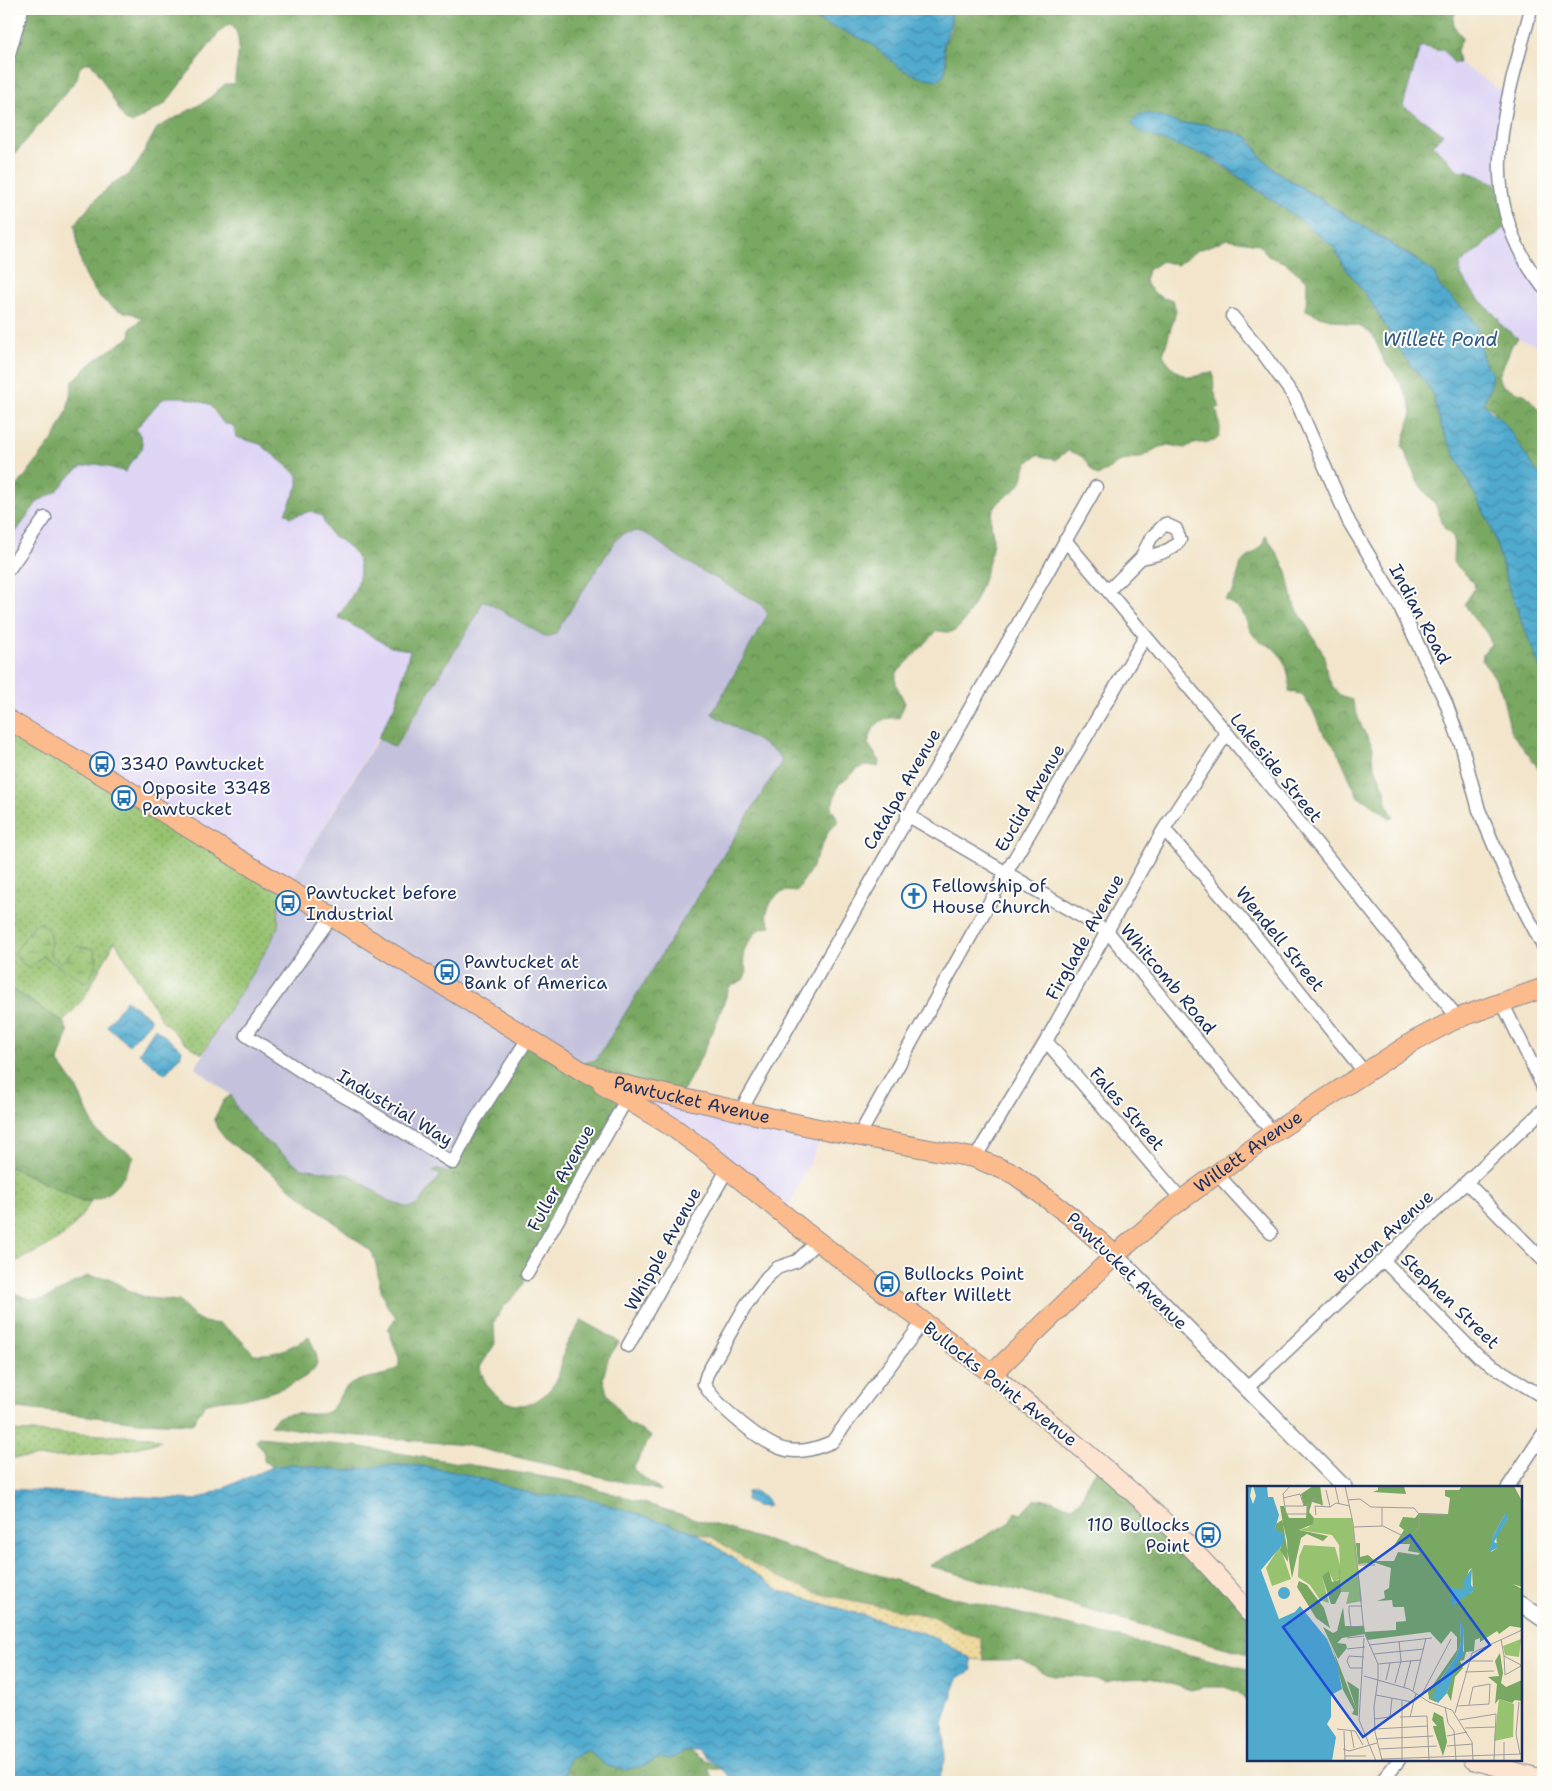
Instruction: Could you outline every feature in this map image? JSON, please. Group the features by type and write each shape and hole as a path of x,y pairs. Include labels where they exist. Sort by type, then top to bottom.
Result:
{"main road":[{"path":"9,720 124,788 529,1037"},
{"name":"Willett Avenue","path":"992,1374 1115,1255 1182,1200 1273,1134 1414,1041 1458,1018 1543,988"},
{"name":"Bullocks Point Avenue","path":"529,1037 585,1074 629,1093 992,1374 1142,1498 1192,1547 1247,1611"},
{"name":"Pawtucket Avenue","path":"629,1093 685,1098 859,1136 975,1158 1014,1174 1080,1223 1115,1255"},
{"path":"671,1126 685,1098"},
{"path":"1477,1761 1543,1778"}],"street":[{"path":"9,54 22,9"},
{"path":"1531,9 1503,118 1501,186 1506,221 1515,244 1530,270 1543,287"},
{"name":"Indian Road","path":"1232,316 1260,349 1295,398 1349,522 1399,605 1446,703 1462,746 1479,810 1510,883 1543,946"},
{"name":"Catalpa Avenue","path":"741,1110 907,815 1096,487"},
{"path":"9,569 44,518"},
{"name":"Lakeside Street","path":"1065,540 1227,733 1458,1018"},
{"path":"1108,591 1141,558"},
{"name":"Euclid Avenue","path":"859,1136 1006,873 1145,637"},
{"name":"Firglade Avenue","path":"975,1158 1046,1041 1164,829 1227,733"},
{"name":"Whitcomb Road","path":"907,815 1108,932 1273,1134"},
{"name":"Wendell Street","path":"1164,829 1250,929 1365,1073"},
{"name":"Industrial Way","path":"332,916 246,1035 310,1078 364,1107 453,1163 474,1122 529,1037"},
{"path":"1502,1002 1543,1087"},
{"name":"Fales Street","path":"1046,1041 1182,1200"},
{"name":"Fuller Avenue","path":"527,1274 629,1093"},
{"name":"Burton Avenue","path":"1247,1388 1468,1183 1543,1110"},
{"name":"Whipple Avenue","path":"628,1346 728,1168"},
{"path":"1217,1174 1271,1233"},
{"path":"1468,1183 1543,1260"},
{"path":"818,1241 797,1262 777,1268 767,1277 746,1305 707,1374 704,1384 710,1394 745,1424 776,1447 787,1450 812,1450 832,1442 923,1322"},
{"name":"Pawtucket Avenue","path":"1115,1255 1343,1486"},
{"name":"Stephen Street","path":"1384,1261 1479,1357 1543,1397"},
{"path":"1509,1486 1543,1434"},
{"path":"1522,1605 1543,1619"},
{"path":"1381,1782 1398,1761"}],"shaded area":[{"path":"1424,46 1435,51 1443,50 1454,63 1459,63 1492,84 1495,89 1503,88 1497,184 1452,166 1447,158 1433,145 1442,135 1403,106 1420,47"},
{"path":"1507,226 1543,288 1543,348 1518,338 1500,324 1460,274 1460,264"},
{"path":"167,397 182,397 209,404 213,412 223,421 233,425 236,437 260,444 298,475 298,486 285,513 301,514 311,510 322,516 327,531 350,548 358,561 361,568 356,591 382,641 391,647 410,650 403,682 389,718 287,888 9,720 9,542 38,501 56,492 81,467 97,464 105,467 128,467 143,447 141,437 136,429 160,401"},
{"path":"638,531 647,534 683,560 761,604 769,614 712,714 775,751 782,761 596,1061 575,1065 447,1173 441,1174 417,1205 409,1208 390,1202 351,1175 301,1168 260,1136 238,1110 231,1095 195,1068 278,926 279,904 287,888 378,739 396,747 477,615 481,603 485,601 546,637 555,634 616,540 624,533"},
{"path":"608,1079 826,1128 792,1200 783,1213"}],"green space":[{"path":"9,9 791,9 869,42 900,68 947,64 944,45 951,28 951,9 1458,9 1453,21 1457,31 1463,37 1457,50 1459,63 1454,63 1443,50 1420,47 1403,106 1443,134 1433,145 1458,170 1468,171 1497,184 1507,226 1460,264 1460,274 1475,295 1498,318 1500,324 1518,338 1512,345 1499,376 1503,386 1526,395 1543,414 1543,478 1532,467 1493,410 1483,403 1489,391 1492,372 1483,360 1479,333 1471,316 1440,287 1434,273 1419,261 1276,171 1261,157 1252,140 1240,133 1204,124 1180,124 1159,116 1144,113 1298,218 1334,247 1344,266 1369,299 1403,355 1432,391 1442,429 1491,526 1510,591 1540,667 1543,688 1543,779 1536,765 1511,732 1501,690 1494,676 1482,661 1483,653 1491,644 1487,633 1471,615 1465,603 1475,588 1474,583 1453,562 1454,538 1445,529 1435,504 1418,483 1402,446 1412,413 1409,400 1395,374 1384,361 1373,335 1361,327 1319,316 1306,310 1307,281 1286,263 1270,257 1258,244 1227,239 1196,251 1177,265 1162,261 1148,270 1145,281 1156,294 1173,300 1176,311 1163,355 1173,368 1186,376 1192,377 1213,373 1214,391 1220,407 1216,409 1220,433 1217,439 1185,448 1168,445 1157,448 1140,458 1121,461 1098,476 1084,458 1075,453 1067,451 1055,460 1038,455 1032,459 1026,467 1019,485 999,502 992,513 992,549 980,588 969,613 956,630 949,632 937,631 896,674 896,685 905,703 899,718 882,721 872,732 868,744 880,761 878,767 861,767 839,784 831,808 838,819 837,824 829,830 810,871 796,892 780,893 770,904 766,915 771,926 758,930 747,945 744,959 747,972 743,980 729,987 708,1042 681,1094 622,1095 578,1187 520,1290 503,1308 494,1322 495,1344 480,1367 483,1378 492,1391 500,1398 513,1404 529,1404 536,1401 554,1384 561,1367 564,1350 582,1320 619,1342 608,1359 603,1378 607,1393 626,1422 651,1436 633,1469 661,1491 465,1445 313,1432 270,1425 281,1416 287,1414 326,1413 333,1407 346,1388 352,1384 386,1374 399,1367 399,1358 388,1329 396,1317 382,1294 372,1252 251,1157 227,1141 217,1128 214,1119 224,1100 231,1095 238,1110 260,1136 301,1168 351,1175 390,1202 409,1208 417,1205 441,1175 433,1172 437,1168 447,1173 453,1168 527,1037 575,1065 596,1060 782,761 775,751 712,714 768,614 761,604 683,560 647,534 638,531 624,533 616,540 555,634 546,637 485,601 481,603 477,615 395,747 378,738 396,703 410,650 391,647 338,617 349,601 358,582 360,573 356,555 349,547 330,533 322,516 311,511 291,517 285,513 298,486 298,475 260,444 236,437 233,425 224,424 209,404 182,397 167,397 160,401 136,429 141,437 143,447 126,472 97,464 81,467 56,492 38,501 9,542 9,497 54,438 67,411 73,381 95,360 130,337 131,328 142,319 114,308 95,291 84,271 78,249 75,224 96,199 116,181 126,177 136,166 157,128 206,101 225,84 235,84 239,45 235,30 231,24 227,25 217,35 165,104 132,123 125,120 96,69 90,63 85,63 79,69 77,79 9,161"},
{"path":"1266,535 1287,571 1294,604 1325,657 1331,683 1336,692 1352,700 1362,728 1373,747 1372,760 1385,790 1386,803 1394,817 1391,819 1367,801 1358,797 1337,750 1321,730 1314,713 1303,696 1289,691 1288,673 1281,657 1273,648 1259,641 1254,636 1239,609 1224,600 1233,592 1241,563 1261,547"},
{"path":"9,720 284,894 279,904 278,926 270,944 202,1054 183,1041 161,1019 115,941 84,998 63,1022 9,987"},
{"path":"41,923 50,934 50,955 61,963 77,946 94,949 97,961 89,981 83,981 43,956 31,968 21,963 15,955 16,951 33,926"},
{"path":"9,987 63,1022 68,1031 58,1061 76,1087 97,1132 134,1156 121,1180 101,1197 82,1201 9,1166"},
{"path":"9,1166 82,1201 91,1201 83,1214 65,1234 46,1247 9,1265"},
{"path":"88,1276 109,1278 129,1291 148,1298 179,1301 195,1317 204,1322 220,1324 238,1337 254,1354 276,1352 309,1337 316,1352 317,1362 314,1369 307,1375 287,1386 247,1398 221,1400 205,1404 192,1424 139,1422 9,1407 9,1291 31,1299 46,1298"},
{"path":"9,1431 151,1437 161,1441 105,1453 9,1458"},
{"path":"259,1437 362,1447 575,1482 947,1596 1247,1669 1247,1702 1238,1692 1224,1687 1203,1687 1191,1690 1151,1678 1105,1682 1076,1676 1046,1674 1022,1660 984,1660 980,1637 967,1634 934,1617 815,1593 763,1570 713,1538 577,1495 540,1496 464,1474 403,1464 346,1471 293,1464 272,1467 264,1461 264,1453 256,1441"},
{"path":"1102,1464 1247,1611 1247,1654 929,1566 1008,1524 1015,1512 1021,1514 1035,1499 1052,1500 1063,1505 1072,1506 1081,1500 1090,1478"},
{"path":"587,1750 595,1757 642,1766 660,1758 688,1750 722,1769 708,1769 715,1782 563,1782 569,1777 565,1774 569,1760"}],"sand":[{"path":"695,1532 713,1538 763,1570 815,1593 934,1617 967,1634 980,1637 984,1660 971,1659 945,1643 920,1632 780,1591"}],"water":[{"path":"791,9 951,9 950,23 943,48 946,66 943,75 939,80 919,77 900,68 869,42"},
{"name":"Willett Pond","path":"1144,113 1159,116 1180,124 1204,124 1248,137 1261,157 1276,171 1434,273 1440,287 1471,316 1479,333 1483,360 1492,372 1489,391 1483,403 1505,424 1532,465 1543,478 1543,688 1540,667 1510,591 1491,526 1442,429 1432,391 1403,355 1369,299 1344,266 1334,247 1298,218 1214,159 1140,132 1131,123 1138,115"},
{"path":"126,1000 149,1017 151,1021 129,1045 107,1026"},
{"path":"155,1028 182,1050 180,1057 165,1074 139,1053"},
{"path":"293,1464 346,1471 384,1465 423,1466 464,1474 540,1496 577,1495 695,1532 780,1591 920,1632 945,1643 971,1659 972,1670 958,1678 943,1725 945,1760 940,1776 941,1782 734,1782 699,1750 688,1750 670,1759 660,1758 642,1766 625,1770 607,1766 587,1750 569,1760 565,1774 569,1777 563,1782 551,1782 541,1777 534,1782 9,1782 9,1489 196,1500 272,1467"},
{"path":"754,1491 767,1499 769,1504 767,1507 755,1506 746,1500 747,1492"}],"place":[{"name":"3340 Pawtucket","path":"102,764"},
{"name":"Opposite 3348 Pawtucket","path":"124,798"},
{"name":"Fellowship of House Church","path":"914,896"},
{"name":"Pawtucket before Industrial","path":"288,903"},
{"name":"Pawtucket at Bank of America","path":"447,972"},
{"name":"Bullocks Point after Willett","path":"887,1284"},
{"name":"110 Bullocks Point","path":"1208,1535"}]}
